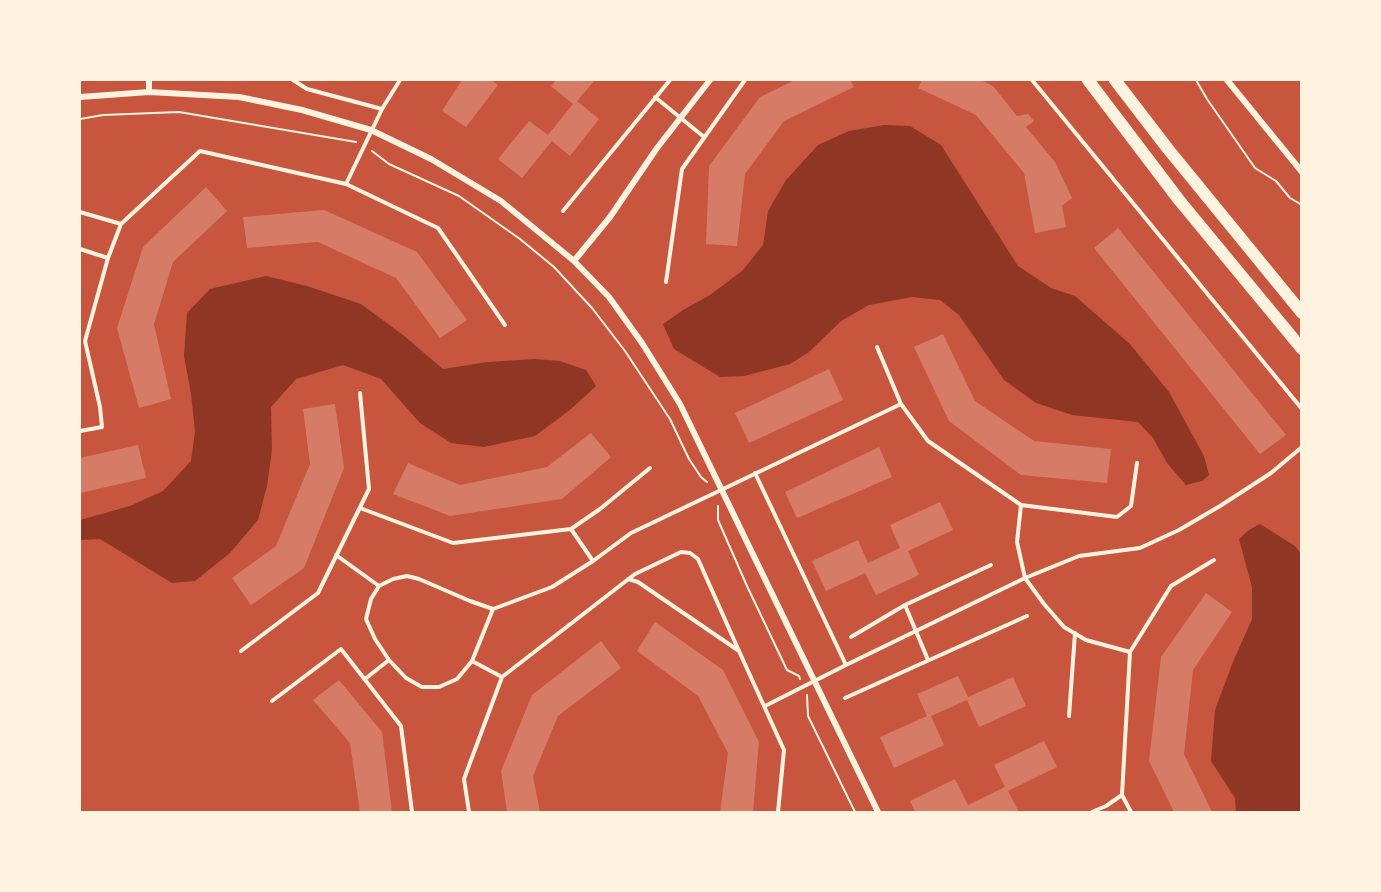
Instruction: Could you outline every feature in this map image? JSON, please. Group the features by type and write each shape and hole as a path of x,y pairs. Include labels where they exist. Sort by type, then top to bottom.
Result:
{"main road":[{"path":"1088,80 1172,191 1302,349"},
{"path":"1115,80 1168,149 1302,313"}],"street":[{"path":"149,80 149,92"},
{"path":"574,261 610,217 657,148 710,80"},
{"path":"1227,80 1302,172"},
{"path":"80,98 149,92 239,97 302,110 371,130 431,159 501,201 574,261 609,297 642,343 680,404 878,813"}],"lane":[{"path":"293,80 307,89 382,109"},
{"path":"346,184 371,130 400,80"},
{"path":"563,211 670,80"},
{"path":"666,282 682,169 745,80"},
{"path":"1032,80 1302,410"},
{"path":"655,97 704,137"},
{"path":"80,431 102,427 100,407 85,341 108,258 121,224 200,151 346,184 438,228 506,325"},
{"path":"80,212 121,224"},
{"path":"80,249 108,258"},
{"path":"878,347 901,404 928,441 1021,505 1117,517 1131,506 1137,463"},
{"path":"241,651 318,593 369,489 360,393"},
{"path":"493,609 472,661 457,679 439,687 423,687 406,678 389,660 375,639 366,619 371,599 379,586 407,576 493,609 552,587 631,533 901,404"},
{"path":"765,706 1025,578 1079,556 1140,548 1179,530 1271,473 1302,447"},
{"path":"360,508 453,543 571,529 600,509 650,468"},
{"path":"755,473 846,665"},
{"path":"1021,505 1017,542 1025,578 1064,627 1086,640 1130,652"},
{"path":"571,529 593,561"},
{"path":"469,813 464,779 502,677 635,574 681,552 690,553 698,559 784,750 778,813"},
{"path":"336,555 379,586"},
{"path":"1131,813 1122,795 1130,652 1171,586 1214,560"},
{"path":"851,637 904,605 991,565"},
{"path":"628,579 638,582 739,651"},
{"path":"904,605 928,660"},
{"path":"845,698 1027,616"},
{"path":"1069,716 1075,633"},
{"path":"272,702 341,649 401,726 412,813"},
{"path":"365,680 389,660"},
{"path":"472,661 502,677"},
{"path":"1092,813 1122,795"}],"path":[{"path":"1196,80 1255,168 1276,181 1290,198 1302,205"},
{"path":"80,119 103,115 179,112 317,137 350,140"},
{"path":"376,154 389,164 459,196 520,239 554,267 592,308 625,351 670,419 695,468 711,486"},
{"path":"719,509 718,520 787,670 799,676"},
{"path":"808,698 808,716 855,813"}],"shaded area":[{"path":"884,125 910,126 941,145 1018,266 1051,288 1075,296 1130,344 1169,392 1204,456 1209,475 1202,481 1186,485 1167,463 1153,438 1138,422 1072,415 1036,403 1004,380 959,315 940,300 912,297 869,305 841,321 809,352 790,364 744,376 720,377 674,349 663,324 710,295 742,271 763,245 768,211 786,180 818,145 849,131"},
{"path":"266,276 307,286 361,304 443,369 488,362 535,359 560,361 586,370 596,386 571,409 535,436 484,447 451,443 420,423 381,379 343,365 296,379 271,407 272,450 267,486 258,520 230,553 195,581 172,583 100,539 80,540 80,520 130,506 163,491 191,461 195,431 184,356 187,313 210,289"},
{"path":"1260,524 1295,546 1301,554 1301,812 1236,812 1235,798 1211,761 1215,710 1252,619 1252,587 1239,539"}],"building":[{"path":"462,80 491,80 498,85 466,127 442,111"},
{"path":"556,80 595,80 577,101 599,119 570,156 552,141 522,178 498,159 529,121 548,135 573,104 551,86"},
{"path":"795,80 850,80 854,87 784,121 745,174 737,246 706,244 709,166 760,97"},
{"path":"922,80 980,80 993,86 1017,116 1028,114 1034,121 1026,127 1055,162 1072,198 1062,206 1066,227 1035,233 1024,173 976,115 918,88"},
{"path":"206,187 227,211 173,262 154,324 171,399 139,408 117,328 143,247"},
{"path":"324,210 417,252 467,320 440,338 396,278 318,242 247,248 243,217"},
{"path":"1118,228 1286,435 1260,454 1094,248"},
{"path":"943,334 975,401 1034,441 1111,449 1107,483 1021,475 949,421 914,347"},
{"path":"829,369 843,400 749,443 735,413"},
{"path":"335,404 344,468 304,568 251,605 232,578 276,546 310,464 303,409"},
{"path":"591,433 611,457 562,499 450,516 393,494 408,463 460,485 547,467"},
{"path":"138,445 146,478 80,493 80,458"},
{"path":"879,447 892,477 797,518 785,492"},
{"path":"940,502 953,530 908,551 919,575 876,595 865,573 826,591 812,561 858,540 868,563 900,548 890,525"},
{"path":"1206,593 1232,612 1193,670 1184,754 1212,812 1174,812 1149,761 1161,657"},
{"path":"655,622 723,670 759,742 753,812 720,812 728,753 698,696 637,651"},
{"path":"601,641 621,668 558,716 533,776 540,812 507,812 501,771 532,695"},
{"path":"958,676 968,697 1013,677 1026,706 979,727 967,700 931,716 944,745 894,768 880,737 927,716 917,694"},
{"path":"339,680 382,732 392,812 360,812 350,743 313,700"},
{"path":"1044,741 1057,767 1008,791 1019,812 915,812 910,801 955,779 968,805 1005,787 994,765"}]}
